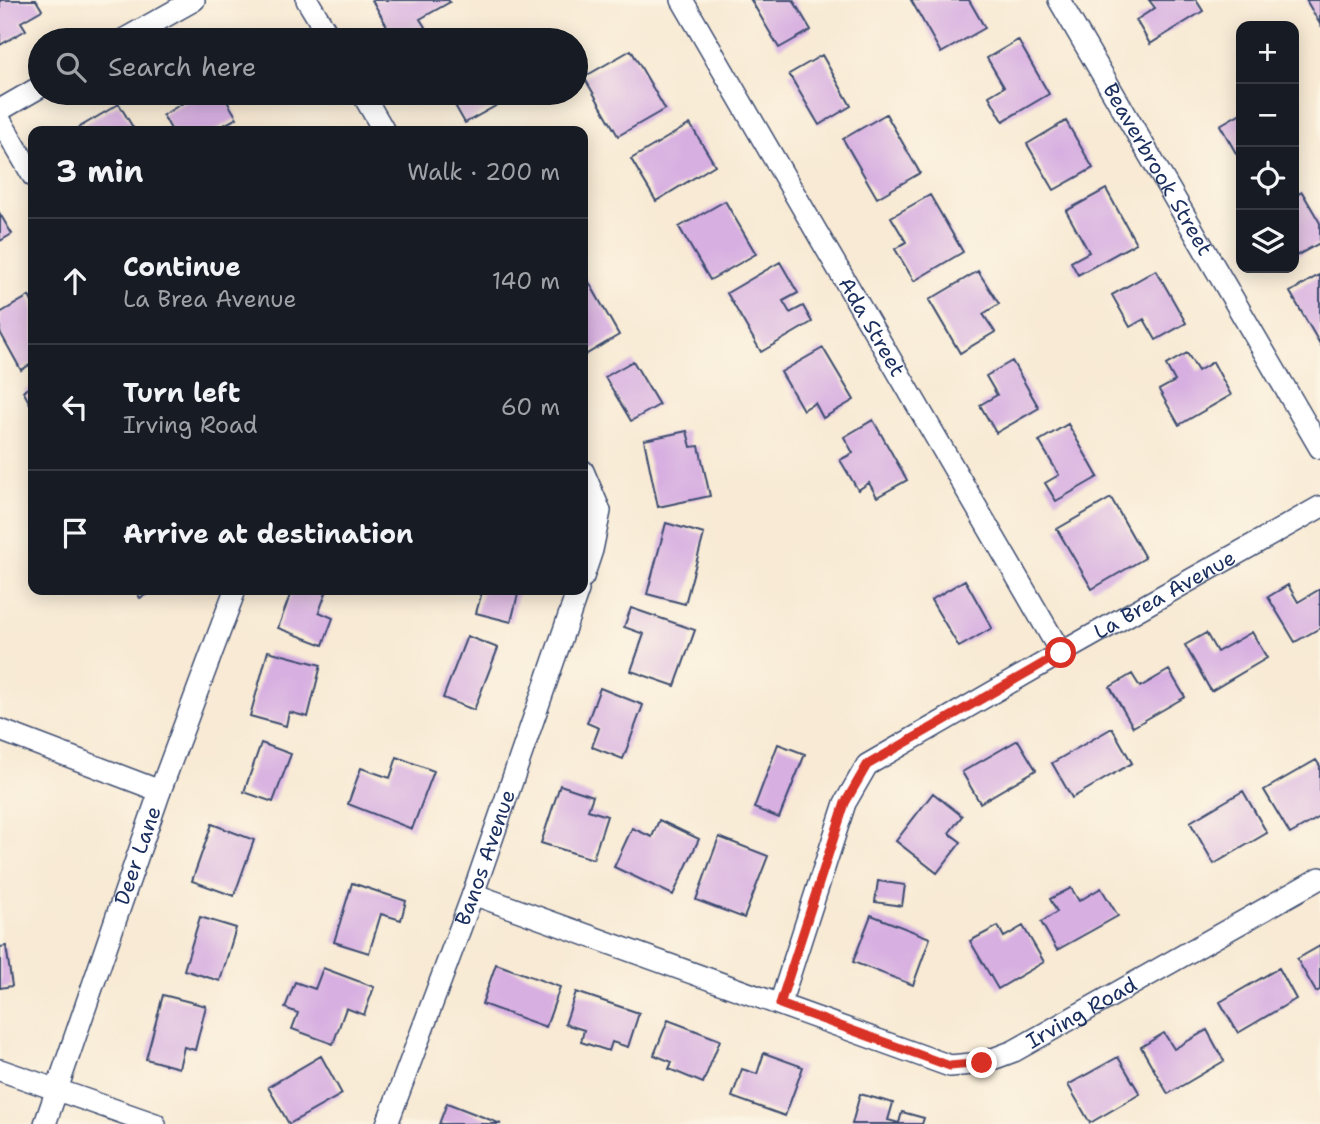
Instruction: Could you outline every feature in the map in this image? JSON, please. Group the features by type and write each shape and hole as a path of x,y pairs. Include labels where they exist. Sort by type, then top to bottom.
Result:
{"street":[{"path":"144,28 194,0"},
{"path":"307,0 324,28"},
{"name":"Ada Street","path":"682,0 1061,653"},
{"name":"Beaverbrook Street","path":"1059,0 1320,448"},
{"path":"0,110 28,95"},
{"path":"369,105 381,126"},
{"path":"0,120 28,168"},
{"path":"588,483 600,511 588,562"},
{"name":"La Brea Avenue","path":"780,1004 845,803 867,765 1320,507"},
{"name":"Deer Lane","path":"45,1124 160,791 232,595"},
{"name":"Banos Avenue","path":"387,1124 473,894 576,595"},
{"path":"0,730 160,791"},
{"name":"Irving Road","path":"473,894 950,1066 982,1063 1014,1051 1320,878"},
{"path":"0,1070 155,1124"}],"building":[{"path":"0,0 36,0 42,10 21,22 26,30 0,45"},
{"path":"372,0 450,2 420,19 426,28 388,28"},
{"path":"751,0 793,0 811,30 779,48"},
{"path":"911,0 969,0 985,28 941,53"},
{"path":"1149,0 1196,0 1203,11 1150,44 1136,20 1155,8"},
{"path":"1306,0 1320,0 1320,24"},
{"path":"1018,40 1049,94 1003,121 989,96 1004,87 987,58"},
{"path":"631,50 665,109 618,136 588,84 588,75"},
{"path":"822,55 851,106 819,125 789,74"},
{"path":"120,105 132,126 82,126"},
{"path":"180,105 229,105 237,118 222,126 169,126 163,115"},
{"path":"455,105 497,105 465,123"},
{"path":"886,114 920,173 877,198 843,139"},
{"path":"1236,116 1236,153 1220,125"},
{"path":"1066,121 1093,168 1054,190 1027,144"},
{"path":"690,124 715,165 656,201 631,159"},
{"path":"1106,189 1136,243 1078,275 1071,262 1089,252 1066,211"},
{"path":"1302,192 1320,223 1320,243 1299,254 1299,210 1299,194"},
{"path":"930,195 963,252 914,281 895,249 906,242 891,217"},
{"path":"725,201 756,254 710,280 679,227"},
{"path":"0,214 12,234 0,241"},
{"path":"780,262 798,293 783,301 790,313 803,306 812,322 761,352 727,293"},
{"path":"1156,270 1186,323 1156,340 1144,319 1130,327 1112,295"},
{"path":"978,271 999,304 983,314 995,332 960,353 929,300"},
{"path":"1319,275 1320,278 1320,344 1290,292"},
{"path":"588,281 619,335 588,353"},
{"path":"28,297 28,366 21,370 0,332 0,313"},
{"path":"823,348 854,400 823,418 815,403 803,410 781,372"},
{"path":"1187,353 1198,371 1213,362 1231,395 1179,425 1159,390 1175,381 1166,365"},
{"path":"633,361 659,405 631,421 605,377"},
{"path":"1012,361 1039,408 996,433 980,405 997,395 986,376"},
{"path":"873,420 907,480 877,497 869,483 858,490 840,460 853,453 844,437"},
{"path":"1068,424 1098,477 1056,501 1045,483 1059,475 1039,441"},
{"path":"687,431 691,447 699,446 710,496 658,507 644,440"},
{"path":"1111,498 1145,558 1092,589 1057,529"},
{"path":"666,523 704,534 685,604 647,594"},
{"path":"965,580 992,628 959,647 931,600"},
{"path":"1288,585 1298,602 1320,589 1320,628 1295,642 1268,597"},
{"path":"290,595 325,595 319,612 333,618 323,645 278,628"},
{"path":"481,595 518,595 511,622 476,613"},
{"path":"631,608 695,630 675,686 631,671 644,634 624,627"},
{"path":"1252,632 1267,658 1211,691 1185,645 1206,633 1217,652"},
{"path":"467,636 498,648 474,710 443,698"},
{"path":"268,651 321,665 308,717 289,712 286,726 250,716"},
{"path":"1169,670 1185,697 1133,727 1110,687 1132,674 1140,687"},
{"path":"600,688 643,705 623,759 592,747 599,728 587,723"},
{"path":"1112,728 1132,763 1072,798 1052,763"},
{"path":"1018,740 1036,770 980,803 962,772"},
{"path":"261,743 291,754 273,802 244,792"},
{"path":"778,744 805,754 779,818 754,808"},
{"path":"397,757 434,771 412,829 348,804 361,768 390,778"},
{"path":"1316,760 1320,766 1320,817 1290,834 1264,790"},
{"path":"560,785 593,796 588,810 607,816 593,859 541,843"},
{"path":"1243,791 1267,833 1214,864 1190,822"},
{"path":"933,793 962,816 949,833 961,842 937,873 896,841"},
{"path":"659,820 699,839 673,895 614,867 632,828 652,837"},
{"path":"212,824 254,840 234,896 192,881"},
{"path":"719,837 768,856 744,918 696,900"},
{"path":"878,881 905,885 902,906 875,902"},
{"path":"352,883 406,901 401,920 381,914 369,953 334,942"},
{"path":"1071,888 1079,901 1101,888 1118,916 1057,950 1041,922 1057,912 1050,899"},
{"path":"871,915 930,938 913,985 853,962"},
{"path":"200,917 236,928 220,981 184,970"},
{"path":"998,926 1004,937 1023,926 1044,962 998,989 970,941"},
{"path":"6,946 12,986 0,988 0,947"},
{"path":"1320,946 1320,990 1316,992 1297,959"},
{"path":"496,964 560,987 546,1027 482,1004"},
{"path":"323,968 374,987 364,1015 346,1008 333,1044 292,1029 298,1013 285,1008 295,982 315,989"},
{"path":"1279,968 1296,999 1238,1033 1220,1002"},
{"path":"576,992 639,1013 628,1047 612,1042 609,1051 581,1042 584,1030 565,1024"},
{"path":"163,995 206,1006 195,1050 184,1047 179,1068 146,1059"},
{"path":"668,1020 720,1040 703,1083 669,1069 672,1062 654,1055"},
{"path":"1207,1030 1224,1061 1168,1094 1141,1047 1164,1033 1174,1049"},
{"path":"764,1053 803,1067 785,1116 732,1097 742,1069 757,1074"},
{"path":"321,1056 342,1094 289,1124 268,1087"},
{"path":"1118,1057 1140,1094 1090,1123 1068,1085"},
{"path":"860,1094 893,1103 888,1120 899,1123 902,1112 924,1118 922,1124 852,1124"},
{"path":"447,1103 501,1124 439,1124"}],"route":[{"path":"982,1063 950,1066 780,1004 845,803 867,765 1061,653"}]}
